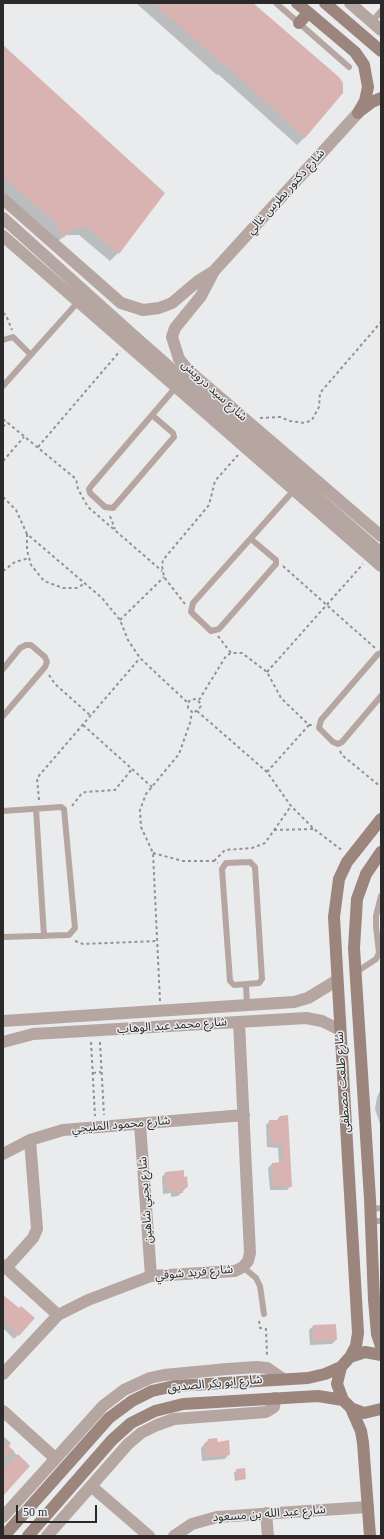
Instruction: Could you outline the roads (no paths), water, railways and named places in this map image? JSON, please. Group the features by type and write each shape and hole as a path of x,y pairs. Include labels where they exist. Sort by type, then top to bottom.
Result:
{"street":[{"path":"297,3 355,52 364,65 368,87 365,101 358,113"},
{"path":"325,3 381,51"},
{"path":"350,3 376,26"},
{"path":"299,23 308,13"},
{"path":"358,113 372,102 381,98"},
{"name":"شارع دكتور بطرس غالي","path":"214,271 358,113"},
{"path":"3,199 114,298 128,306 151,310 166,306 198,281 214,271"},
{"name":"شارع سيد درويش","path":"3,218 130,340 375,555"},
{"path":"3,236 78,302 130,340 176,387 248,443 294,490 375,555 381,566"},
{"path":"23,254 32,245"},
{"name":"شارع سيد درويش","path":"214,271 201,296 175,328 172,337 173,346 179,360 188,370 381,536"},
{"name":"شارع طلعت مصطفى","path":"350,1357 356,1346 358,1333 336,981 334,917 340,879 351,856 381,819"},
{"name":"شارع طلعت مصطفى","path":"381,852 366,874 357,899 354,948 376,1215 374,1300 377,1334 381,1346"},
{"name":"شارع محمد عبد الوهاب","path":"3,1021 294,1002 308,998 336,981"},
{"name":"شارع محمد عبد الوهاب","path":"3,1042 33,1034 306,1018 322,1021 340,1030"},
{"name":"شارع فريد شوقي","path":"3,1374 58,1315 113,1290 151,1276 235,1271 243,1267 250,1253 239,1022"},
{"name":"شارع محمود المليجي","path":"3,1154 30,1140 63,1130 244,1115"},
{"name":"شارع يحيي شاهين","path":"140,1124 151,1276"},
{"path":"30,1140 37,1229 33,1238 5,1266 58,1315"},
{"path":"370,1536 361,1431 337,1384 341,1367 350,1357 365,1352 381,1355"},
{"path":"3,1517 103,1406 124,1390 164,1375 227,1369 257,1367 267,1368 283,1379"},
{"name":"شارع ابو بكر الصديق","path":"4,1536 109,1418 132,1401 152,1392 174,1386 317,1377 341,1367"},
{"name":"شارع ابو بكر الصديق","path":"28,1536 121,1431 142,1417 162,1409 184,1404 318,1396 347,1404 364,1413 381,1409"},
{"path":"47,1536 128,1444 141,1433 174,1419 266,1412 274,1407 275,1398"},
{"path":"3,1411 55,1458"},
{"path":"91,1486 149,1536"},
{"name":"شارع عبد الله بن مسعود","path":"174,1536 192,1524 204,1519 217,1517 368,1507"},
{"path":"266,1513 268,1536"}],"lane":[{"path":"276,3 349,67"},
{"path":"376,26 381,11"},
{"path":"3,386 78,302"},
{"path":"3,340 13,337 31,354"},
{"path":"152,414 173,433 174,437 114,508 110,509 105,507 90,493 89,489 152,414 176,387"},
{"path":"251,539 276,560 276,564 216,631 211,631 190,612 193,603 294,490"},
{"path":"3,668 20,648 26,645 31,645 45,656 47,662 45,667 3,716"},
{"path":"381,653 319,724 319,728 333,742 338,744 342,742 381,696"},
{"path":"3,811 61,808 66,813 75,928 69,935 3,936"},
{"path":"38,809 44,936"},
{"path":"250,862 255,868 262,979 259,984 246,985 234,985 230,981 222,869 223,865 226,863 250,862"},
{"path":"355,973 376,959 379,953 376,916 381,896"},
{"path":"246,985 247,1004"},
{"path":"243,1267 256,1278 260,1286 264,1314"}]}
